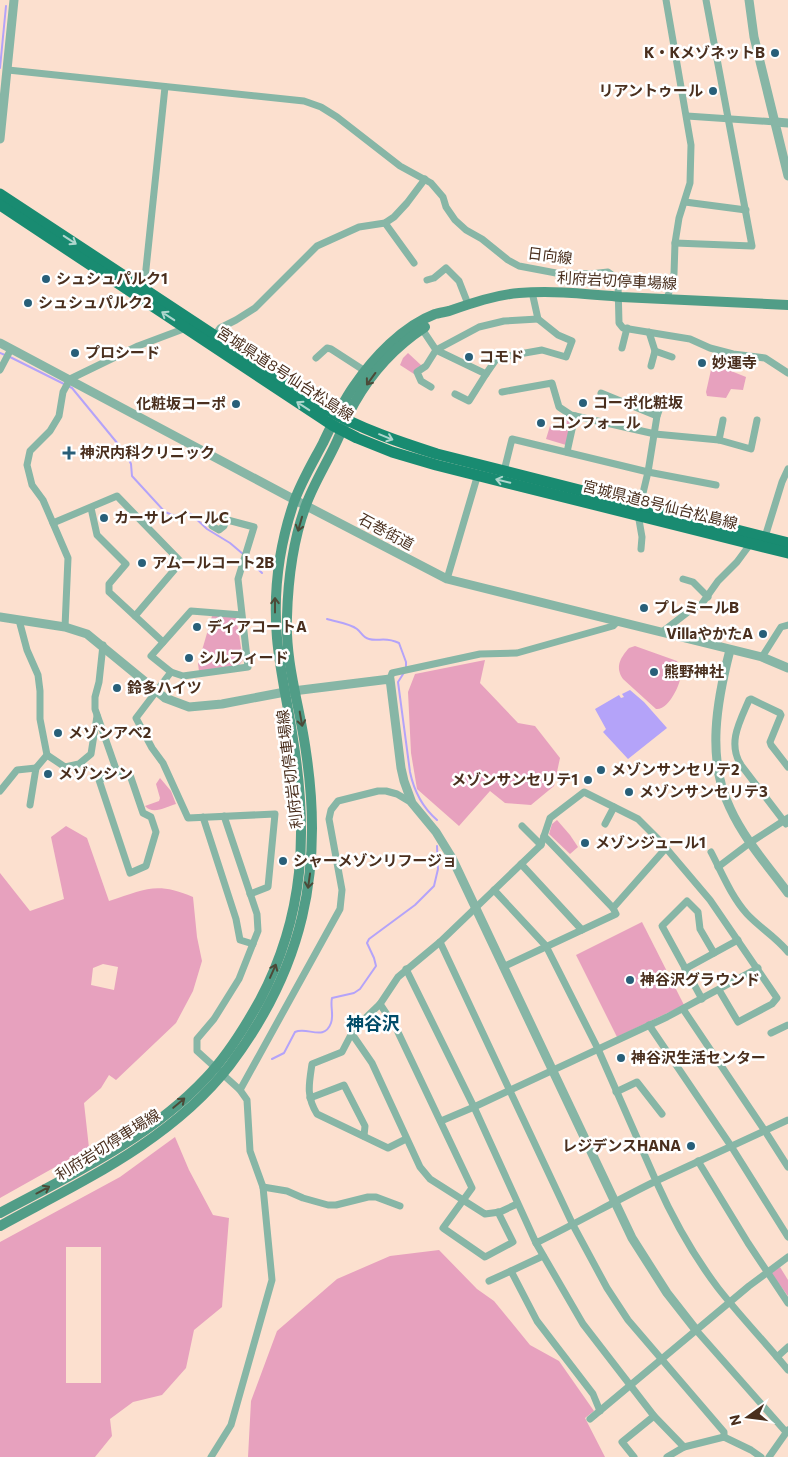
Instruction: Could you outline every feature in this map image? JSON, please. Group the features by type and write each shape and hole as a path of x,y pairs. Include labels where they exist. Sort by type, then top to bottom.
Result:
{"main road":[{"name":"宮城県道8号仙台松島線","path":"0,194 215,335 339,423 429,452 504,471 788,552"},
{"name":"宮城県道8号仙台松島線","path":"0,205 186,328 339,423 392,452 436,465 788,543"},
{"name":"利府岩切停車場線","path":"290,692 286,639 287,610 288,587 296,538 306,505 352,388 365,371 395,340 419,323 436,314 515,293 590,294 788,306"},
{"name":"利府岩切停車場線","path":"0,1226 98,1172 163,1131 186,1113 218,1071 254,1031 270,1004 291,954 303,917 312,864 313,813 306,753 277,637 275,595 279,562 294,500 339,423 377,370 400,346 446,312"},
{"name":"利府岩切停車場線","path":"0,1213 48,1188 135,1136 218,1071"}],"street":[{"path":"0,139 14,0 9,0"},
{"path":"666,0 691,145 690,183 679,218 675,243 674,274 667,299"},
{"path":"675,243 752,246 706,0"},
{"path":"749,0 754,37 788,176"},
{"name":"日向線","path":"8,70 304,101 320,107 337,117 400,166 425,179 438,189 446,207 455,220 508,260 519,266 556,273 590,274 608,272 615,277 618,284 619,323 627,328"},
{"path":"144,288 165,87"},
{"path":"687,116 788,122"},
{"path":"215,335 220,328 255,308 316,246 359,227 385,223 400,211 425,179"},
{"path":"685,202 746,210"},
{"path":"385,223 414,263"},
{"path":"427,280 434,278 446,268 459,281 468,304"},
{"path":"455,394 468,401 497,358 542,350 566,357 572,341 558,335 538,319 532,292"},
{"path":"430,387 421,381 418,372 426,366 436,350 480,327 504,321 538,319"},
{"path":"65,627 68,558 43,500 32,485 27,465 30,451 50,430 59,416 64,389 69,380 138,346 186,328"},
{"path":"622,348 627,328 690,339 710,348 733,354 765,358 788,372"},
{"path":"422,329 436,350 486,374"},
{"path":"650,332 655,351 651,366"},
{"name":"石巻街道","path":"0,343 10,351 69,380 447,579 762,658 788,668"},
{"path":"316,358 328,348 365,371"},
{"path":"0,370 10,351"},
{"path":"655,351 672,357"},
{"path":"502,392 552,383 559,407 574,416 655,434 719,440 751,449 757,420"},
{"path":"601,393 657,416"},
{"path":"641,549 642,537 638,523 639,510 648,472 657,416 661,405"},
{"path":"567,452 574,416"},
{"path":"719,440 723,420"},
{"path":"504,471 512,439 648,472 716,485"},
{"path":"764,537 788,469"},
{"path":"447,579 478,474"},
{"path":"53,523 117,496 181,562 135,616"},
{"path":"91,508 97,535 126,564 109,584 109,592 163,642"},
{"path":"226,520 254,528 238,579 248,668 183,676 171,672 151,656 191,611 242,615"},
{"path":"662,632 688,612 701,605 718,581 737,562 751,543"},
{"path":"683,579 693,582 708,597"},
{"path":"0,617 65,627 87,634 103,645 157,692 180,705 198,707 290,692 390,680"},
{"path":"19,620 27,650 38,675 40,719 47,755 65,767 79,764 91,754 97,715"},
{"path":"617,622 613,626 517,653 480,654 392,673 390,680 401,768 412,803 445,845 632,1238 654,1275 696,1330 787,1431 768,1457"},
{"path":"762,658 781,628 788,625"},
{"path":"103,645 100,682 95,697 95,709 117,772"},
{"path":"730,650 718,702 716,730 718,764 723,791 730,807 751,842 788,893"},
{"path":"171,672 136,718 152,748 163,763 188,818 275,814 268,887 250,894"},
{"path":"718,867 751,842 785,821 741,765 737,756 735,734 749,700 751,699 780,713 781,715 770,742 771,746 788,767"},
{"path":"30,805 36,768 47,755"},
{"path":"0,791 17,770 36,768"},
{"path":"117,772 130,775 143,813 151,816 156,832 146,866 130,873 99,780 117,772"},
{"path":"240,1090 340,909 342,890 329,819 333,805 338,801 378,791 397,794 412,803"},
{"path":"406,1139 388,1148 317,1114 308,1091 312,1064 342,1052 354,1029 380,1004 398,977 440,942 521,864 540,845 550,818 584,792 640,820 710,900 776,996 772,1004 737,1022 719,990"},
{"path":"605,824 614,807"},
{"path":"211,1457 231,1425 272,1280 263,1187 250,1150 247,1100 240,1090 197,1051 197,1039 214,1019 239,979 258,931 258,923 250,894 224,816"},
{"path":"203,817 236,919 240,940 252,944"},
{"path":"522,826 540,845"},
{"path":"503,967 616,914 614,908 544,836"},
{"path":"614,908 666,848"},
{"path":"711,852 732,892 746,913 787,948"},
{"path":"521,864 582,930"},
{"path":"494,890 546,946 598,1049 656,1182 685,1240 730,1302 788,1370"},
{"path":"702,999 662,927 686,902 698,912 700,929 714,953"},
{"path":"686,970 738,940"},
{"path":"440,942 573,1225 606,1288 628,1320 724,1432 724,1437"},
{"path":"441,1121 649,1026 758,968"},
{"path":"406,969 474,1107 543,1256 583,1324 654,1416 684,1447"},
{"path":"380,1004 396,1028 472,1188 443,1228 485,1257 513,1242 498,1212"},
{"path":"682,1009 788,1167"},
{"path":"771,1033 788,1025"},
{"path":"649,1026 732,1146 788,1238"},
{"path":"352,1034 372,1063 406,1139 420,1167 430,1179 485,1214 498,1212 518,1204"},
{"path":"616,1092 637,1082 662,1114"},
{"path":"310,1098 344,1084 365,1126 364,1136"},
{"path":"536,1243 573,1225 614,1201 788,1120"},
{"path":"698,1161 766,1272 788,1302"},
{"path":"263,1187 287,1191 328,1205 376,1197 400,1206"},
{"path":"488,1281 543,1256"},
{"path":"590,1419 766,1272 788,1258"},
{"path":"511,1271 536,1321 593,1394 600,1411"},
{"path":"777,1357 788,1347"},
{"path":"634,1457 622,1442 654,1416"},
{"path":"667,1457 684,1447 724,1437 761,1457"}],"shaded area":[{"path":"408,353 422,366 414,374 400,365"},
{"path":"718,354 734,358 731,371 746,377 743,390 731,389 726,398 707,396 706,392 713,361"},
{"path":"564,415 571,418 566,445 546,439 550,426 560,429"},
{"path":"212,616 236,616 243,660 239,665 199,671 198,664"},
{"path":"635,646 677,661 681,666 678,686 670,700 661,708 656,709 623,679 619,671 623,655 629,648"},
{"path":"485,660 480,683 518,723 535,726 560,758 554,786 531,805 505,803 490,791 459,826 417,789 411,753 408,692 415,674"},
{"path":"630,690 644,702 667,728 628,759 603,732 606,729 595,709 619,695 621,698 624,697 622,694"},
{"path":"160,778 171,791 176,804 160,810 148,809 145,806 159,801 160,798 156,784"},
{"path":"557,820 578,847 570,854 549,834 552,824"},
{"path":"66,826 87,838 109,901 141,891 159,888 169,889 193,897 197,937 202,961 193,991 176,1023 116,1080 109,1075 101,1088 84,1103 89,1148 0,1198 0,873 30,911 64,899 51,837","holes":["103,964 118,967 114,990 91,985 93,968"]},
{"name":"神谷沢グラウンド","path":"642,922 684,1005 617,1037 576,955"},
{"path":"175,1137 189,1170 213,1215 229,1218 222,1307 194,1330 186,1368 162,1395 133,1402 110,1419 112,1436 95,1457 0,1457 0,1242 120,1177","holes":["66,1247 101,1247 101,1383 66,1383"]},
{"path":"439,1250 477,1289 494,1301 530,1345 559,1361 594,1411 585,1418 605,1457 248,1457 251,1401 277,1331 337,1279 390,1256"},
{"path":"780,1267 788,1280 788,1296 771,1273"}],"waterway":[{"path":"0,68 6,6"},
{"path":"0,353 5,355"},
{"path":"10,357 72,388 127,455 131,464 132,476 165,512 175,516 186,513 191,514 207,529 230,543 243,554"},
{"path":"246,557 262,573"},
{"path":"327,619 354,627 367,638 399,643 406,667"},
{"path":"405,671 398,682 410,772 419,798 437,820"},
{"path":"272,1059 284,1053 295,1032 320,1033 328,1029 332,1020 332,998 354,993 360,989 376,966 367,943 369,939 415,905 434,886 438,869 437,846"}],"place":[{"name":"K・KメゾネットB","path":"775,53"},
{"name":"リアントゥール","path":"713,91"},
{"name":"シュシュパルク1","path":"46,279"},
{"name":"シュシュパルク2","path":"28,303"},
{"name":"プロシード","path":"75,353"},
{"name":"コモド","path":"469,357"},
{"name":"妙運寺","path":"702,363"},
{"name":"コーポ化粧坂","path":"583,403"},
{"name":"化粧坂コーポ","path":"236,404"},
{"name":"コンフォール","path":"541,423"},
{"name":"神沢内科クリニック","path":"69,453"},
{"name":"カーサレイールC","path":"104,518"},
{"name":"アムールコート2B","path":"142,563"},
{"name":"プレミールB","path":"644,608"},
{"name":"ディアコートA","path":"197,627"},
{"name":"VillaやかたA","path":"763,634"},
{"name":"シルフィード","path":"189,658"},
{"name":"熊野神社","path":"654,672"},
{"name":"鈴多ハイツ","path":"117,688"},
{"name":"メゾンアベ2","path":"58,733"},
{"name":"メゾンサンセリテ2","path":"601,770"},
{"name":"メゾンシン","path":"48,774"},
{"name":"メゾンサンセリテ1","path":"588,780"},
{"name":"メゾンサンセリテ3","path":"629,792"},
{"name":"メゾンジュール1","path":"585,843"},
{"name":"シャーメゾンリフージョ","path":"283,861"},
{"name":"神谷沢グラウンド","path":"630,980"},
{"name":"神谷沢生活センター","path":"621,1058"},
{"name":"レジデンスHANA","path":"691,1146"}],"district":[{"name":"神谷沢","path":"373,1024"}]}
